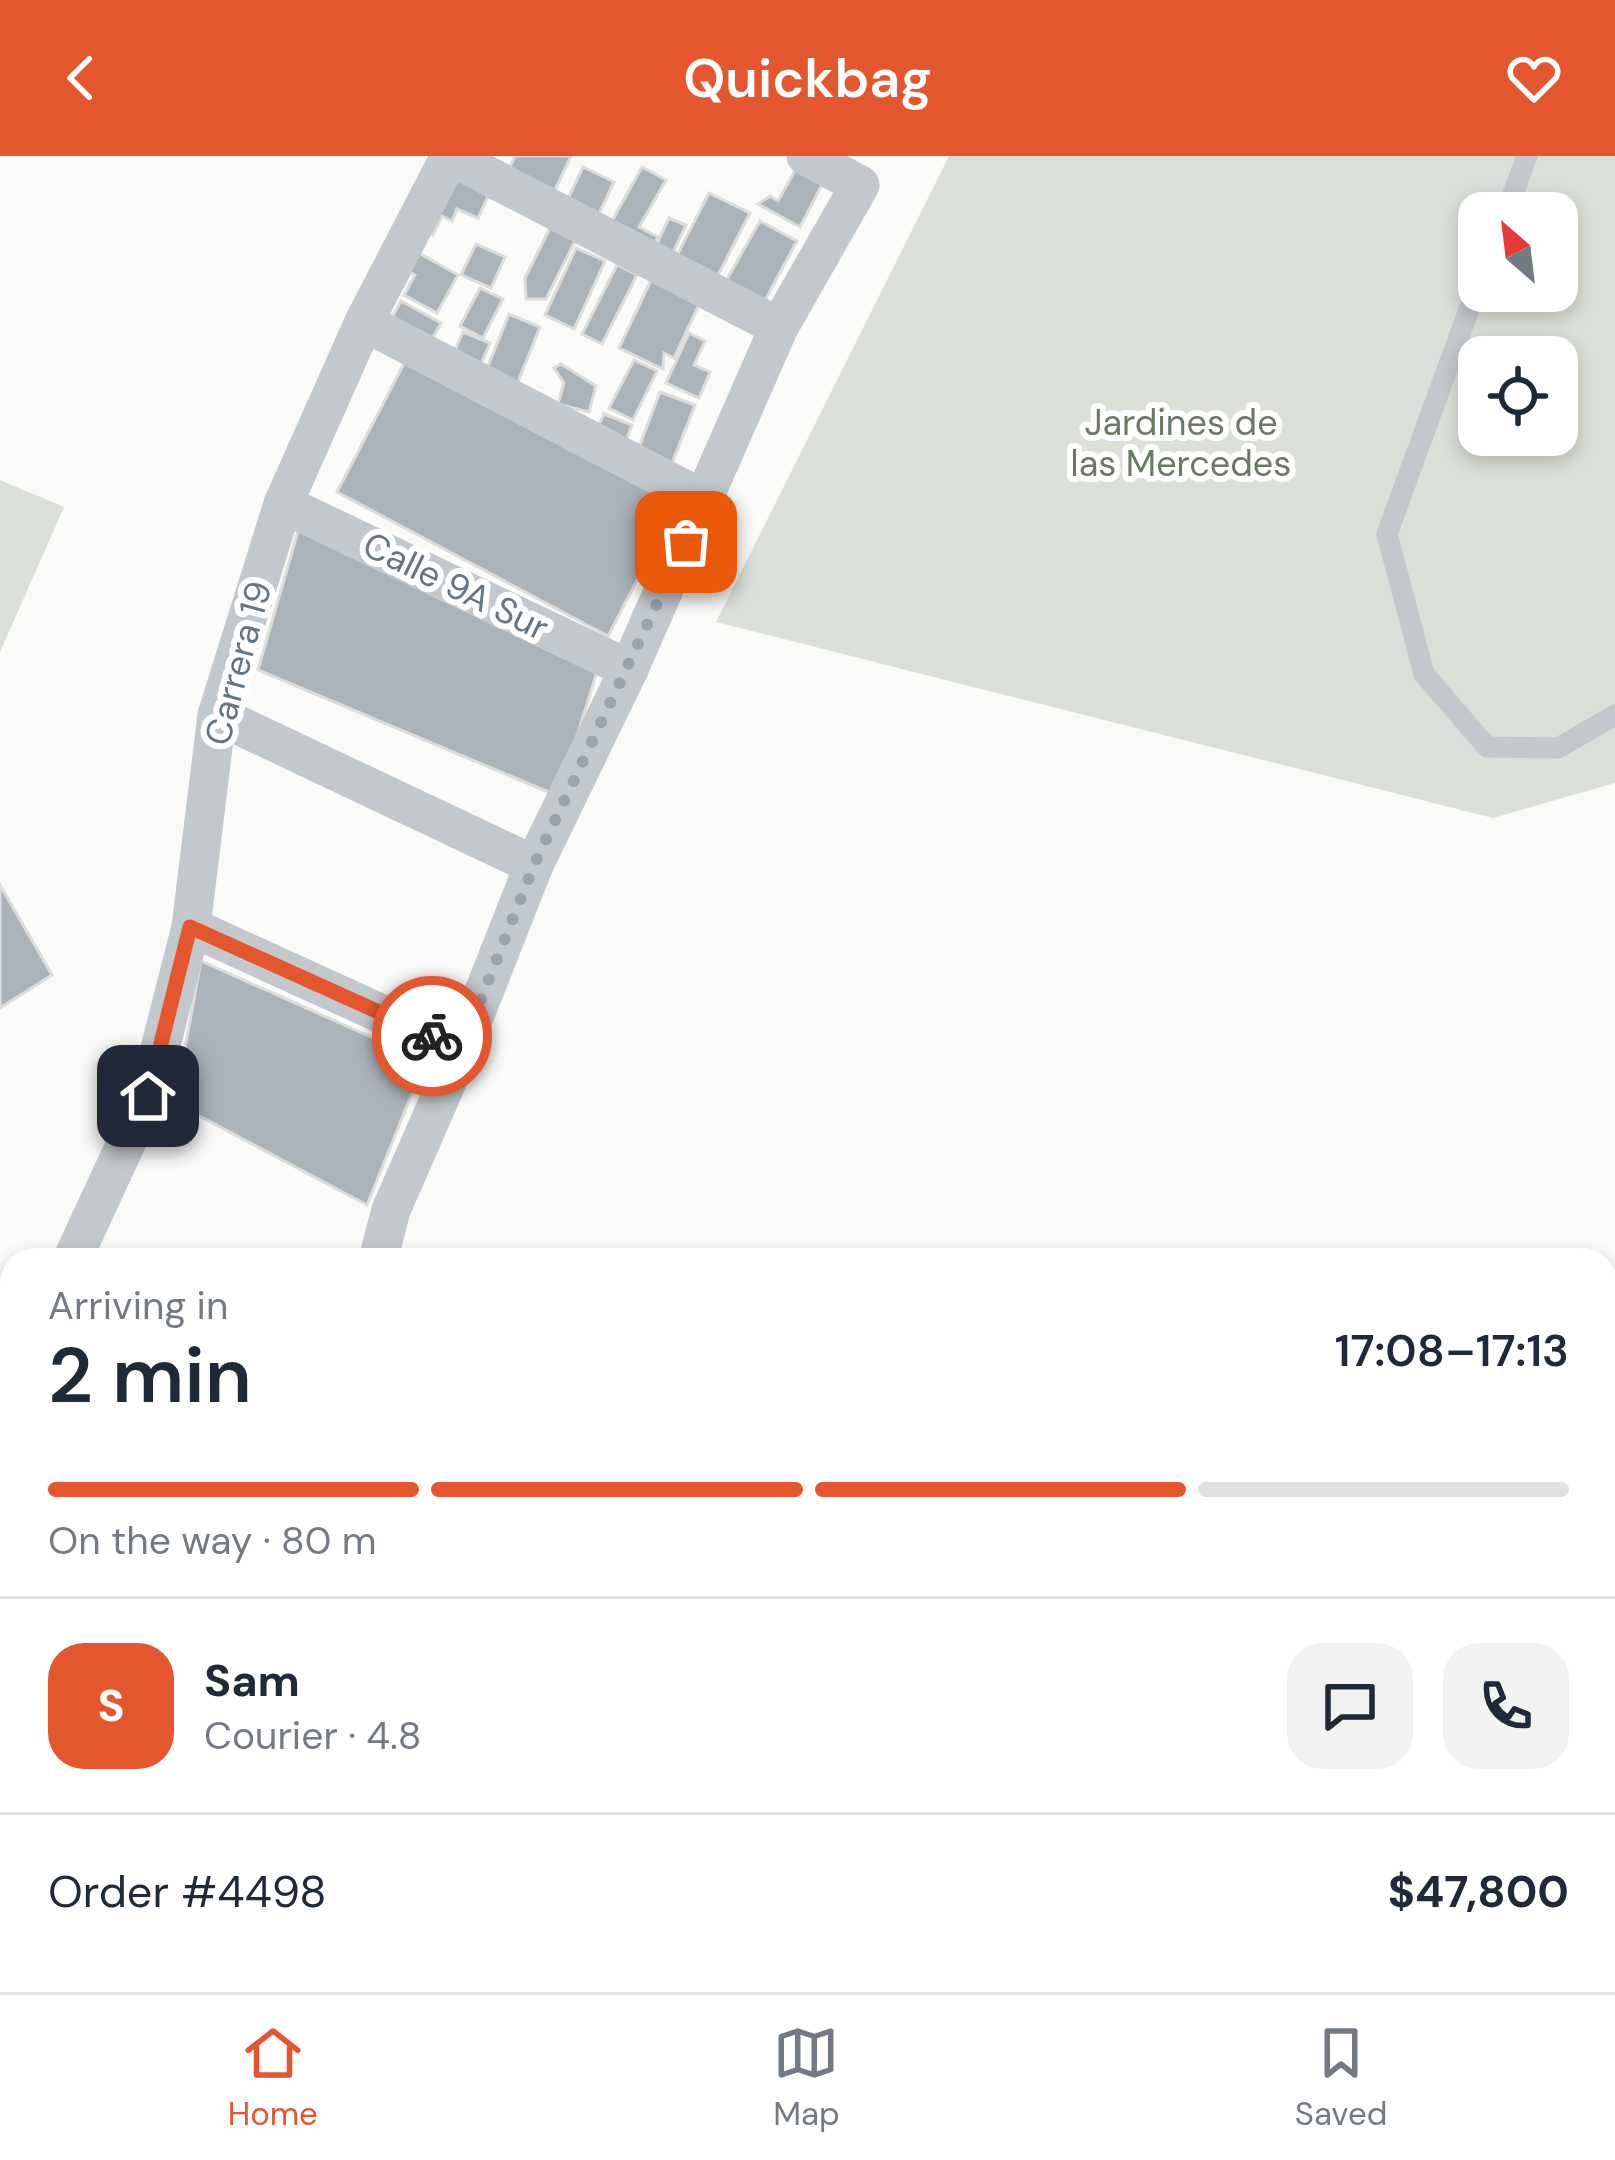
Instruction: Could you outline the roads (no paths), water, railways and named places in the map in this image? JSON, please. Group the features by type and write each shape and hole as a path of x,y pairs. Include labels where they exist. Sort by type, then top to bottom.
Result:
{"street":[{"name":"Carrera 19","path":"78,1248 148,1096 190,927 217,715 283,504 364,322 450,156"},
{"path":"450,156 779,326"},
{"path":"381,1248 391,1210 534,865 629,669 779,326 860,185 806,156"},
{"path":"364,322 705,500"},
{"name":"Calle 9A Sur","path":"283,504 629,669"},
{"path":"217,715 534,865"},
{"path":"190,927 461,1050"}],"lane":[{"path":"1514,192 1527,156"},
{"path":"1468,312 1387,534 1424,674 1487,747 1558,748 1615,715"}],"park label":[{"name":"Jardines de las Mercedes","path":"1181,442"}]}
